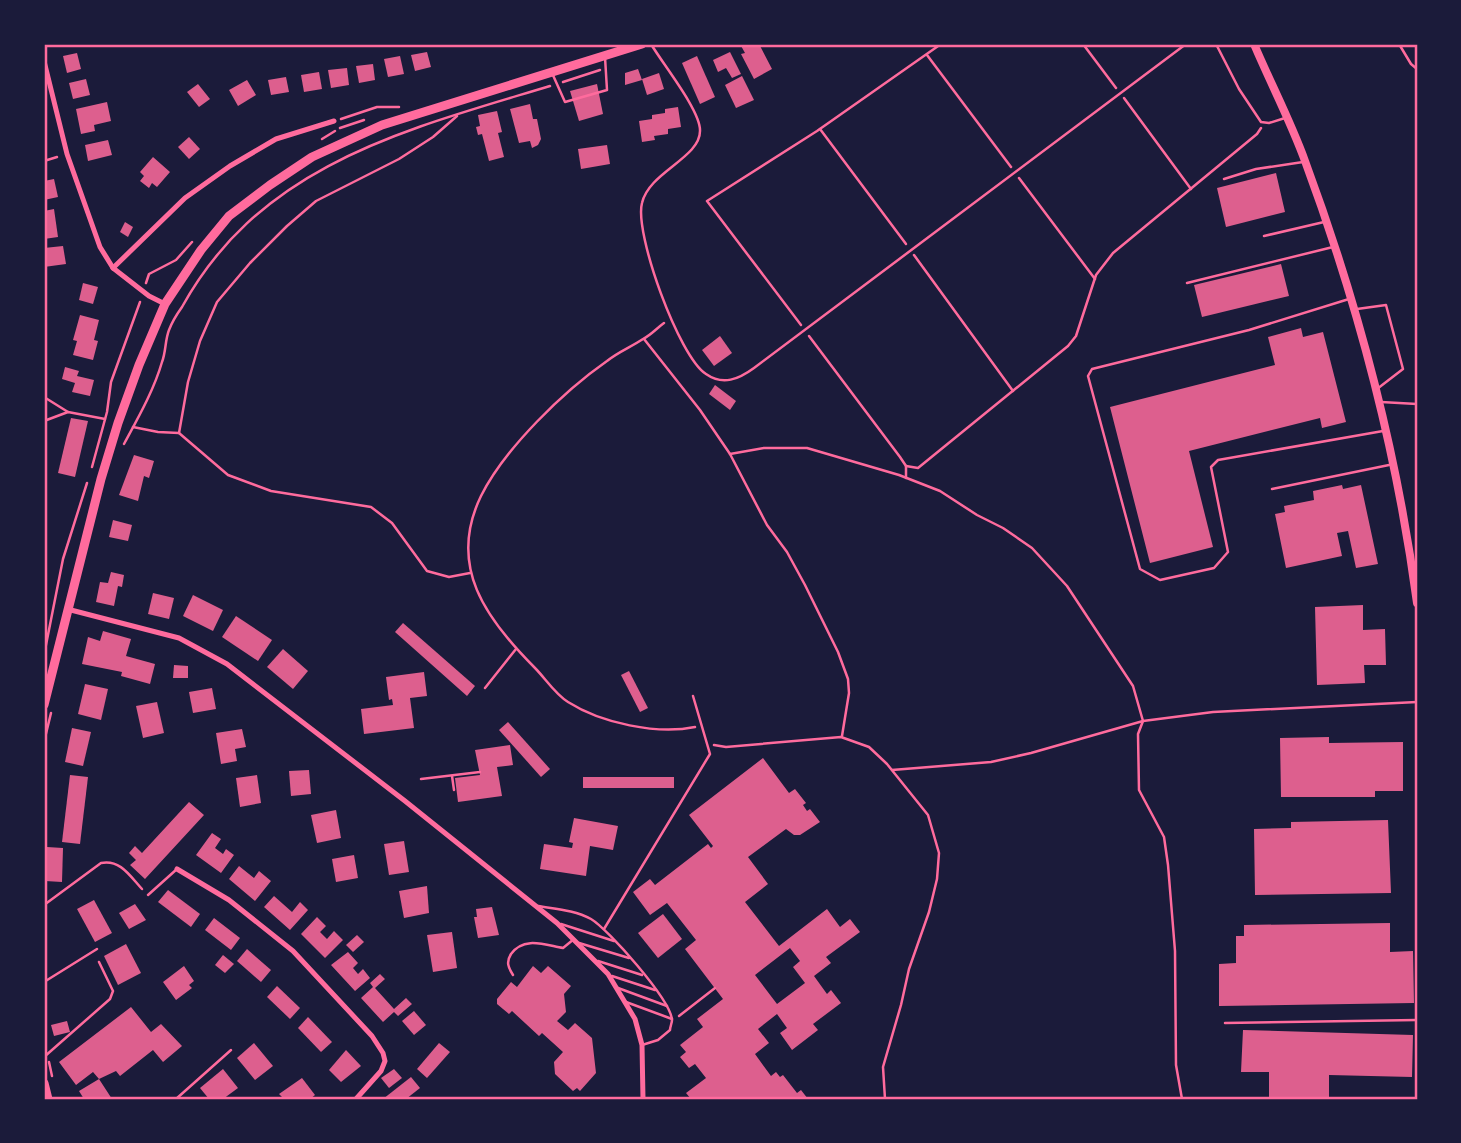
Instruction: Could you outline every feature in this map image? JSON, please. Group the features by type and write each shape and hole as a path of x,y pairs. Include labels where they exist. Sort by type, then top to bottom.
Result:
{"main road":[{"path":"49,704 67,609 118,423 139,365 165,304 201,250 229,216 312,157 382,125 642,44"},
{"path":"1254,44 1306,162 1355,309 1381,402 1417,598"},
{"path":"48,1080 48,1099"}],"street":[{"path":"44,61 67,154 100,247 113,268 165,304"},
{"path":"113,268 185,198 230,166 276,139 334,121"},
{"path":"67,609 178,638 227,664 557,923 608,974 635,1019 642,1045 643,1099"},
{"path":"177,869 229,900 293,951 372,1036 385,1061 381,1071 360,1098"}],"lane":[{"path":"651,44 700,123 698,145 664,171 642,201 641,215 662,301 670,319 704,374 721,381 739,379 1186,44"},
{"path":"1216,44 1239,89 1261,122 1286,118"},
{"path":"1399,44 1417,69"},
{"path":"552,73 565,102 607,90 605,57"},
{"path":"1224,179 1256,169 1306,162"},
{"path":"1264,236 1327,221"},
{"path":"1187,283 1336,246"},
{"path":"1352,299 1249,330 1092,369 1088,376 1140,569 1160,580 1214,568 1227,552 1211,467 1218,460 1386,430"},
{"path":"1355,309 1386,305 1403,369 1377,389"},
{"path":"1381,402 1417,404"},
{"path":"1272,489 1393,465"},
{"path":"604,929 710,754 693,696"},
{"path":"148,895 177,869"},
{"path":"537,906 583,915 604,929 618,942 655,990 667,1006 672,1019 670,1030 658,1040 642,1045"},
{"path":"557,923 618,942"},
{"path":"513,975 508,967 509,958 516,948 531,943 563,948 576,941 631,959"},
{"path":"44,982 97,949"},
{"path":"595,960 644,976"},
{"path":"45,1056 110,999 113,991 99,962"},
{"path":"608,974 655,990"},
{"path":"618,988 667,1006"},
{"path":"626,1002 672,1019"},
{"path":"1224,1023 1417,1020"},
{"path":"176,1099 231,1051"}],"path":[{"path":"707,201 820,129 941,44"},
{"path":"1083,44 1191,189"},
{"path":"121,449 162,362 169,331 178,313 210,265 236,234 265,206 304,178 365,147 606,68"},
{"path":"334,121 377,107 405,107 392,111"},
{"path":"180,433 188,382 200,341 217,302 250,263 316,201 399,159 433,137 460,114"},
{"path":"318,142 341,127 367,119"},
{"path":"906,466 918,468 1068,346 1076,336 1096,275 1113,253 1257,134 1264,123"},
{"path":"820,129 1013,391"},
{"path":"44,161 67,154"},
{"path":"44,656 63,559 76,524 105,419 111,382 134,323 149,274 176,260 194,240"},
{"path":"670,319 644,339 608,359 564,396 503,462 482,494 472,519 469,539 470,573 479,598 516,649 566,701 607,719 650,729 702,726"},
{"path":"644,339 700,410 730,454 767,525 787,552 805,585 838,652 848,679 849,693 841,737"},
{"path":"44,397 68,412 105,419"},
{"path":"44,421 68,412"},
{"path":"133,426 158,432 180,433 228,475 271,491 371,507 392,523 427,571 449,577 470,573"},
{"path":"730,454 764,448 807,448 906,478 940,492 1032,548 1067,586 1119,660 1133,686 1143,721 1138,734 1139,790 1164,837 1175,951 1176,1065 1182,1099"},
{"path":"900,457 906,466 906,478"},
{"path":"485,688 516,649"},
{"path":"892,770 991,762 1143,721 1213,712 1417,702"},
{"path":"44,742 49,704"},
{"path":"707,743 726,747 841,737 869,747 892,770 928,815 939,853 937,880 909,969 883,1067 885,1099"},
{"path":"421,779 480,772"},
{"path":"452,776 454,790"},
{"path":"44,905 101,863 108,862 118,864 148,895"},
{"path":"678,1017 715,988"},
{"path":"45,1056 48,1080"}],"building":[{"path":"740,44 759,44 772,69 754,79 741,54 745,53"},
{"path":"427,52 431,67 415,71 411,55"},
{"path":"730,52 741,74 732,78 726,68 718,72 713,60"},
{"path":"77,53 81,69 67,73 63,56"},
{"path":"400,56 404,74 388,77 384,59"},
{"path":"697,56 715,97 700,104 682,63"},
{"path":"373,64 375,80 359,83 356,66"},
{"path":"347,68 349,85 331,88 328,70"},
{"path":"638,69 642,80 625,85 625,73"},
{"path":"319,72 322,89 304,92 301,75"},
{"path":"659,73 664,89 647,95 642,79"},
{"path":"742,76 754,100 736,108 725,85"},
{"path":"286,77 289,92 271,95 268,80"},
{"path":"86,79 90,95 73,99 69,83"},
{"path":"247,80 256,95 238,106 229,90"},
{"path":"198,84 210,99 199,107 187,92"},
{"path":"597,84 603,114 579,121 570,91"},
{"path":"107,102 111,121 94,125 95,131 81,134 76,109"},
{"path":"530,104 533,119 537,119 541,139 538,145 532,148 530,141 519,143 510,109"},
{"path":"678,107 681,127 668,129 668,134 654,136 655,140 642,142 639,121 665,113 665,109"},
{"path":"497,111 502,132 498,133 504,157 489,161 482,134 478,135 476,127 480,126 478,115"},
{"path":"189,137 200,149 189,159 178,147"},
{"path":"108,140 112,155 88,161 85,145"},
{"path":"607,145 610,164 581,169 578,149"},
{"path":"153,157 170,172 157,187 152,183 149,188 140,181 144,176 140,172"},
{"path":"1276,173 1285,212 1226,227 1217,188"},
{"path":"54,179 58,197 44,200 44,181"},
{"path":"54,209 58,237 44,239 44,211"},
{"path":"125,222 133,227 128,237 120,232"},
{"path":"63,246 66,264 44,267 44,248"},
{"path":"1281,264 1289,296 1202,317 1194,285"},
{"path":"83,283 98,287 93,304 79,300"},
{"path":"80,315 99,320 94,340 98,341 93,360 73,355 77,341 73,340"},
{"path":"1301,328 1303,337 1323,332 1346,422 1322,428 1320,418 1189,451 1213,547 1150,563 1110,407 1275,365 1268,337"},
{"path":"720,336 732,353 714,366 702,350"},
{"path":"65,367 79,371 77,376 94,380 90,396 72,392 75,383 62,379"},
{"path":"715,385 736,401 730,410 709,394"},
{"path":"71,418 88,421 75,477 58,473"},
{"path":"134,455 154,461 149,478 144,476 138,501 119,495"},
{"path":"1342,485 1343,489 1361,485 1378,564 1356,568 1348,531 1337,533 1342,556 1286,568 1275,514 1285,512 1284,506 1314,500 1313,491"},
{"path":"113,520 132,525 128,541 109,537"},
{"path":"111,572 124,575 122,587 118,586 114,606 96,602 100,582 108,583"},
{"path":"153,593 174,598 169,619 148,614"},
{"path":"193,595 223,610 213,631 183,616"},
{"path":"1363,605 1363,630 1385,629 1386,665 1364,665 1365,683 1317,685 1315,607"},
{"path":"236,616 272,640 258,661 222,637"},
{"path":"403,623 475,686 467,696 395,632"},
{"path":"103,631 131,639 126,656 155,664 150,684 121,676 122,672 82,664 88,637 100,641"},
{"path":"283,649 308,671 293,689 267,667"},
{"path":"174,665 188,666 188,678 173,678"},
{"path":"629,671 648,708 640,712 621,675"},
{"path":"424,672 427,696 410,698 414,728 364,734 361,709 393,705 392,699 389,700 386,677"},
{"path":"85,684 108,689 101,720 78,714"},
{"path":"212,688 216,709 193,713 189,692"},
{"path":"157,702 164,733 143,738 136,706"},
{"path":"508,722 550,769 541,777 499,730"},
{"path":"72,728 91,732 83,766 65,762"},
{"path":"242,729 246,747 235,749 237,761 221,764 216,733"},
{"path":"1329,737 1329,743 1403,742 1403,791 1375,791 1375,797 1281,797 1280,738"},
{"path":"510,745 513,765 497,767 502,796 458,802 455,778 480,775 475,750"},
{"path":"763,758 789,793 795,789 806,803 803,805 807,811 810,809 820,822 800,835 794,835 786,829 748,857 768,884 745,902 779,946 827,909 840,927 850,919 860,932 826,957 831,963 814,976 827,994 831,990 841,1003 813,1024 818,1030 792,1050 780,1033 787,1028 777,1014 758,1029 769,1043 755,1054 771,1076 776,1072 780,1077 783,1075 797,1093 801,1090 808,1099 691,1099 686,1093 706,1078 695,1064 689,1068 680,1057 686,1052 680,1045 703,1027 697,1019 723,999 685,949 696,940 667,903 650,915 633,892 650,879 655,885 708,844 711,848 713,846 689,815","holes":["790,948 800,961 793,967 805,983 777,1004 755,975"]},
{"path":"309,770 311,794 291,796 289,771"},
{"path":"70,775 88,777 80,844 62,842"},
{"path":"257,775 261,803 240,807 236,778"},
{"path":"583,777 674,777 674,788 583,788"},
{"path":"189,802 204,815 145,879 130,865 136,860 129,853 135,846 142,853"},
{"path":"336,810 341,838 317,843 311,815"},
{"path":"574,818 618,826 613,850 590,846 586,876 540,869 544,844 572,848 573,843 569,842"},
{"path":"1388,820 1391,893 1255,895 1254,829 1291,828 1291,822"},
{"path":"212,833 221,839 215,848 223,854 226,849 234,855 221,873 196,855"},
{"path":"404,841 409,872 389,875 384,844"},
{"path":"47,847 63,848 62,882 45,881"},
{"path":"354,855 358,878 336,882 332,859"},
{"path":"239,866 254,878 259,871 271,881 255,901 229,879"},
{"path":"427,886 429,913 404,918 399,891"},
{"path":"168,890 200,914 191,927 158,902"},
{"path":"274,896 292,912 300,902 308,910 290,930 264,907"},
{"path":"94,900 112,933 95,942 77,909"},
{"path":"135,904 146,920 129,929 119,913"},
{"path":"492,907 499,935 478,938 474,917 477,917 476,909"},
{"path":"663,914 682,939 658,958 638,933"},
{"path":"317,917 326,926 320,932 327,939 334,931 343,940 325,958 301,934"},
{"path":"214,918 240,938 231,950 205,930"},
{"path":"1390,923 1390,952 1413,951 1414,1003 1219,1006 1219,964 1236,963 1236,936 1244,936 1244,925"},
{"path":"452,932 457,968 433,972 427,935"},
{"path":"357,935 364,942 353,952 346,945"},
{"path":"126,944 141,973 118,985 104,956"},
{"path":"247,949 271,970 261,982 237,961"},
{"path":"348,952 358,963 353,968 358,974 363,969 370,978 355,991 331,965"},
{"path":"223,955 234,964 225,973 215,965"},
{"path":"184,966 194,981 189,985 192,988 176,1000 163,982"},
{"path":"533,966 541,973 548,966 571,986 564,994 566,1012 557,1021 568,1030 575,1023 592,1038 596,1073 580,1091 577,1088 573,1091 555,1074 554,1062 563,1052 542,1033 539,1036 512,1011 509,1014 497,1004 497,999 511,982 517,987"},
{"path":"380,974 385,979 375,988 394,1009 406,998 412,1004 398,1016 394,1012 383,1022 361,998 373,987 370,983"},
{"path":"277,986 300,1008 290,1019 267,997"},
{"path":"131,1007 151,1032 161,1024 182,1046 163,1062 153,1050 120,1076 116,1071 99,1079 93,1072 76,1085 59,1062"},
{"path":"414,1011 426,1025 414,1035 402,1021"},
{"path":"308,1017 332,1042 321,1052 298,1028"},
{"path":"67,1021 70,1032 54,1036 51,1025"},
{"path":"1243,1030 1413,1035 1412,1077 1329,1075 1329,1099 1269,1099 1269,1072 1241,1072"},
{"path":"254,1043 273,1066 255,1080 237,1058"},
{"path":"439,1043 450,1052 427,1078 417,1069"},
{"path":"346,1050 361,1066 341,1082 329,1070"},
{"path":"223,1069 238,1088 223,1099 209,1099 200,1088"},
{"path":"394,1069 402,1078 389,1088 381,1078"},
{"path":"411,1077 420,1088 406,1099 383,1099"},
{"path":"302,1078 315,1095 310,1099 284,1099 279,1094"},
{"path":"99,1079 112,1099 84,1099 79,1091"}]}
